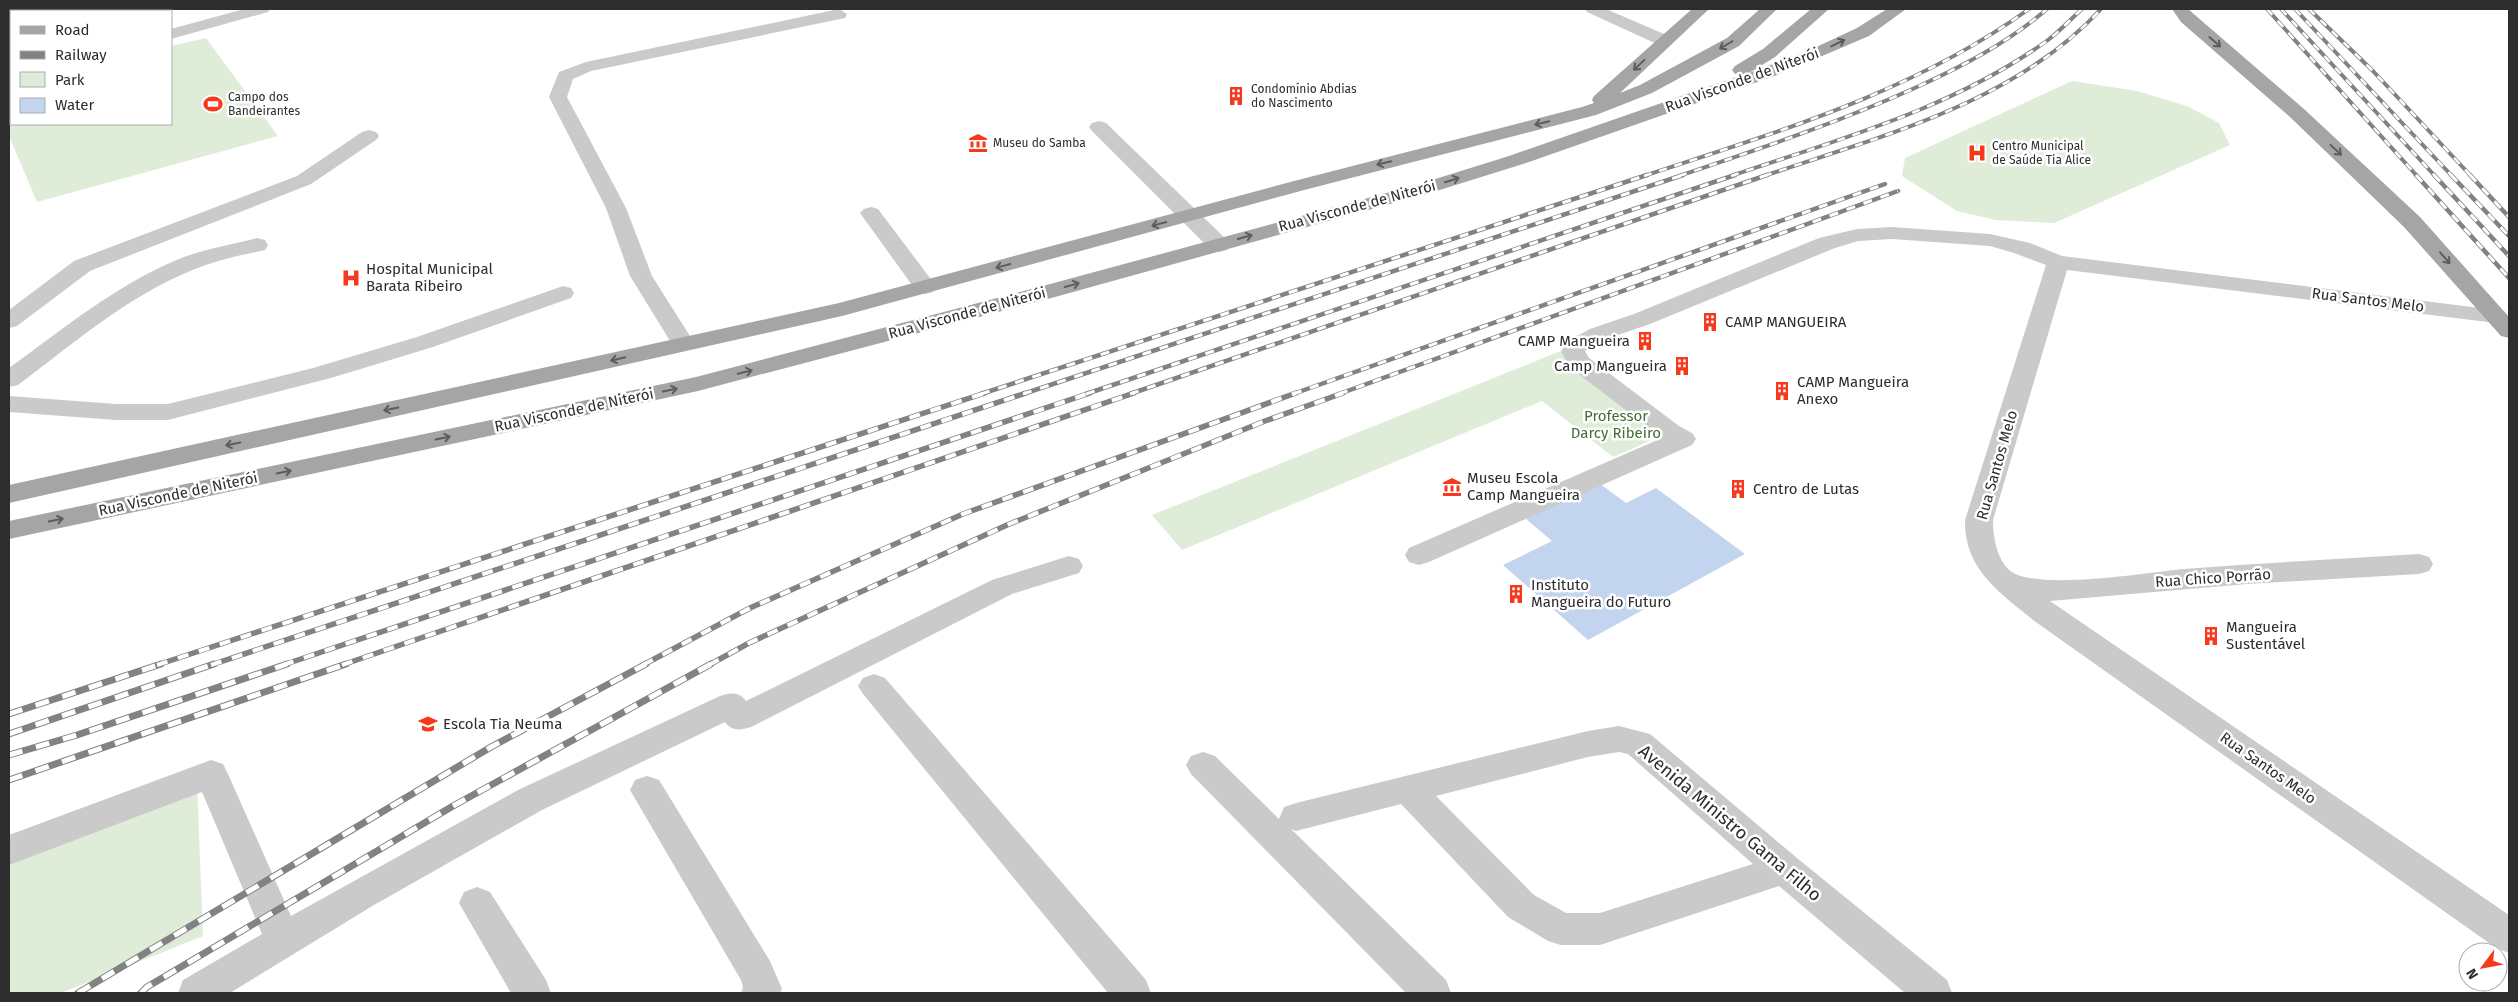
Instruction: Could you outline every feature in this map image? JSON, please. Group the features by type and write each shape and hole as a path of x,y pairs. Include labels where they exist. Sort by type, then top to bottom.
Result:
{"main road":[{"path":"1589,111 1701,9"},
{"path":"1695,98 1769,54 1821,9"},
{"name":"Rua Visconde de Niterói","path":"9,530 698,384 1219,245 1432,186 1516,160 1695,98 1818,53 1863,32 1898,9"},
{"name":"Rua Santos Melo","path":"2180,9 2187,18 2297,113 2412,222 2503,324"},
{"path":"9,494 794,320 1589,111 1646,89 1732,42 1767,12"},
{"path":"794,320 801,358"},
{"path":"683,344 698,384"}],"street":[{"path":"172,34 262,9"},
{"path":"1593,9 1666,41"},
{"path":"683,344 641,276 616,208 558,97 565,76 586,67 840,14"},
{"path":"1099,127 1219,245"},
{"path":"9,321 82,266 304,180 318,172 326,163 369,136"},
{"path":"871,213 925,287"},
{"path":"1419,555 1683,439 1670,432 1580,363 1573,352 1574,347 1598,334 1642,319 1827,243 1857,234 1892,232 1990,240 2022,248 2058,262"},
{"path":"9,380 122,299 155,279 187,264 257,245"},
{"name":"Rua Santos Melo","path":"2503,324 2058,262 1979,520 1980,544 1990,563 2009,584 2044,612 2509,936"},
{"path":"9,404 116,412 168,412 322,373 425,342 563,294"},
{"name":"Rua Chico Porrão","path":"2009,584 2055,591 2247,574 2419,564"},
{"path":"196,993 393,876 529,800 601,764 731,705 740,718 1002,587 1069,566"},
{"path":"874,686 1132,993"},
{"name":"Avenida Ministro Gama Filho","path":"1296,817 1588,744 1619,739 1638,742 1784,869 1933,993"},
{"path":"1203,765 1432,993"},
{"path":"9,850 211,774 283,940"},
{"path":"1408,789 1522,906 1561,929 1600,929 1784,869"},
{"path":"647,790 757,973 763,989 760,993"},
{"path":"477,903 532,993"}],"green space":[{"name":"Campo dos Bandeirantes","path":"206,38 278,136 37,202 9,136 9,85 10,125 172,125 172,46"},
{"path":"2072,81 2137,91 2187,106 2219,123 2230,145 2054,223 1996,220 1957,211 1902,176 1905,158"},
{"name":"Professor Darcy Ribeiro","path":"1561,351 1670,432 1613,457 1542,401 1182,550 1152,515"},
{"path":"197,782 203,936 61,993 9,993 9,850"}],"water":[{"path":"1599,483 1626,503 1656,488 1745,554 1588,640 1503,565 1552,541 1526,519"}],"railway":[{"path":"1644,176 1794,126 1892,87 1939,64 1985,38 2029,9"},
{"path":"1679,176 1829,123 1917,87 1951,71 2001,43 2047,9"},
{"path":"1731,176 1895,120 1974,85 2012,64 2048,40 2082,9"},
{"path":"1767,175 1899,130 1944,113 1987,93 2029,69 2067,42 2101,9"},
{"path":"2267,9 2417,176"},
{"path":"2281,9 2435,176"},
{"path":"2295,9 2452,176"},
{"path":"2309,9 2373,71 2471,176"},
{"path":"981,394 1647,175"},
{"path":"1024,394 1683,175"},
{"path":"1086,394 1735,175"},
{"path":"1130,394 1767,175"},
{"path":"2416,175 2509,278"},
{"path":"2434,175 2509,256"},
{"path":"2451,175 2509,236"},
{"path":"2470,175 2509,217"},
{"path":"1293,394 1885,184"},
{"path":"1339,394 1898,191"},
{"path":"157,665 985,393"},
{"path":"283,665 1090,393"},
{"path":"342,665 1134,393"},
{"path":"643,665 750,608 963,514 1296,393"},
{"path":"709,665 749,643 1007,525 1265,421 1343,393"},
{"path":"211,665 1024,394"},
{"path":"9,714 161,664"},
{"path":"9,734 214,664"},
{"path":"9,755 77,735 287,664"},
{"path":"9,780 346,664"},
{"path":"78,993 491,747 646,664"},
{"path":"141,993 147,987 453,806 711,664"}],"place":[{"name":"Condomínio Abdias do Nascimento","path":"1236,96"},
{"name":"Campo dos Bandeirantes","path":"213,104"},
{"name":"Museu do Samba","path":"978,143"},
{"name":"Centro Municipal de Saúde Tia Alice","path":"1977,153"},
{"name":"Hospital Municipal Barata Ribeiro","path":"351,278"},
{"name":"CAMP MANGUEIRA","path":"1710,322"},
{"name":"CAMP Mangueira","path":"1645,341"},
{"name":"Camp Mangueira","path":"1682,366"},
{"name":"CAMP Mangueira Anexo","path":"1782,391"},
{"name":"Museu Escola Camp Mangueira","path":"1452,487"},
{"name":"Centro de Lutas","path":"1738,489"},
{"name":"Instituto Mangueira do Futuro","path":"1516,594"},
{"name":"Mangueira Sustentável","path":"2211,636"},
{"name":"Escola Tia Neuma","path":"428,724"}]}
